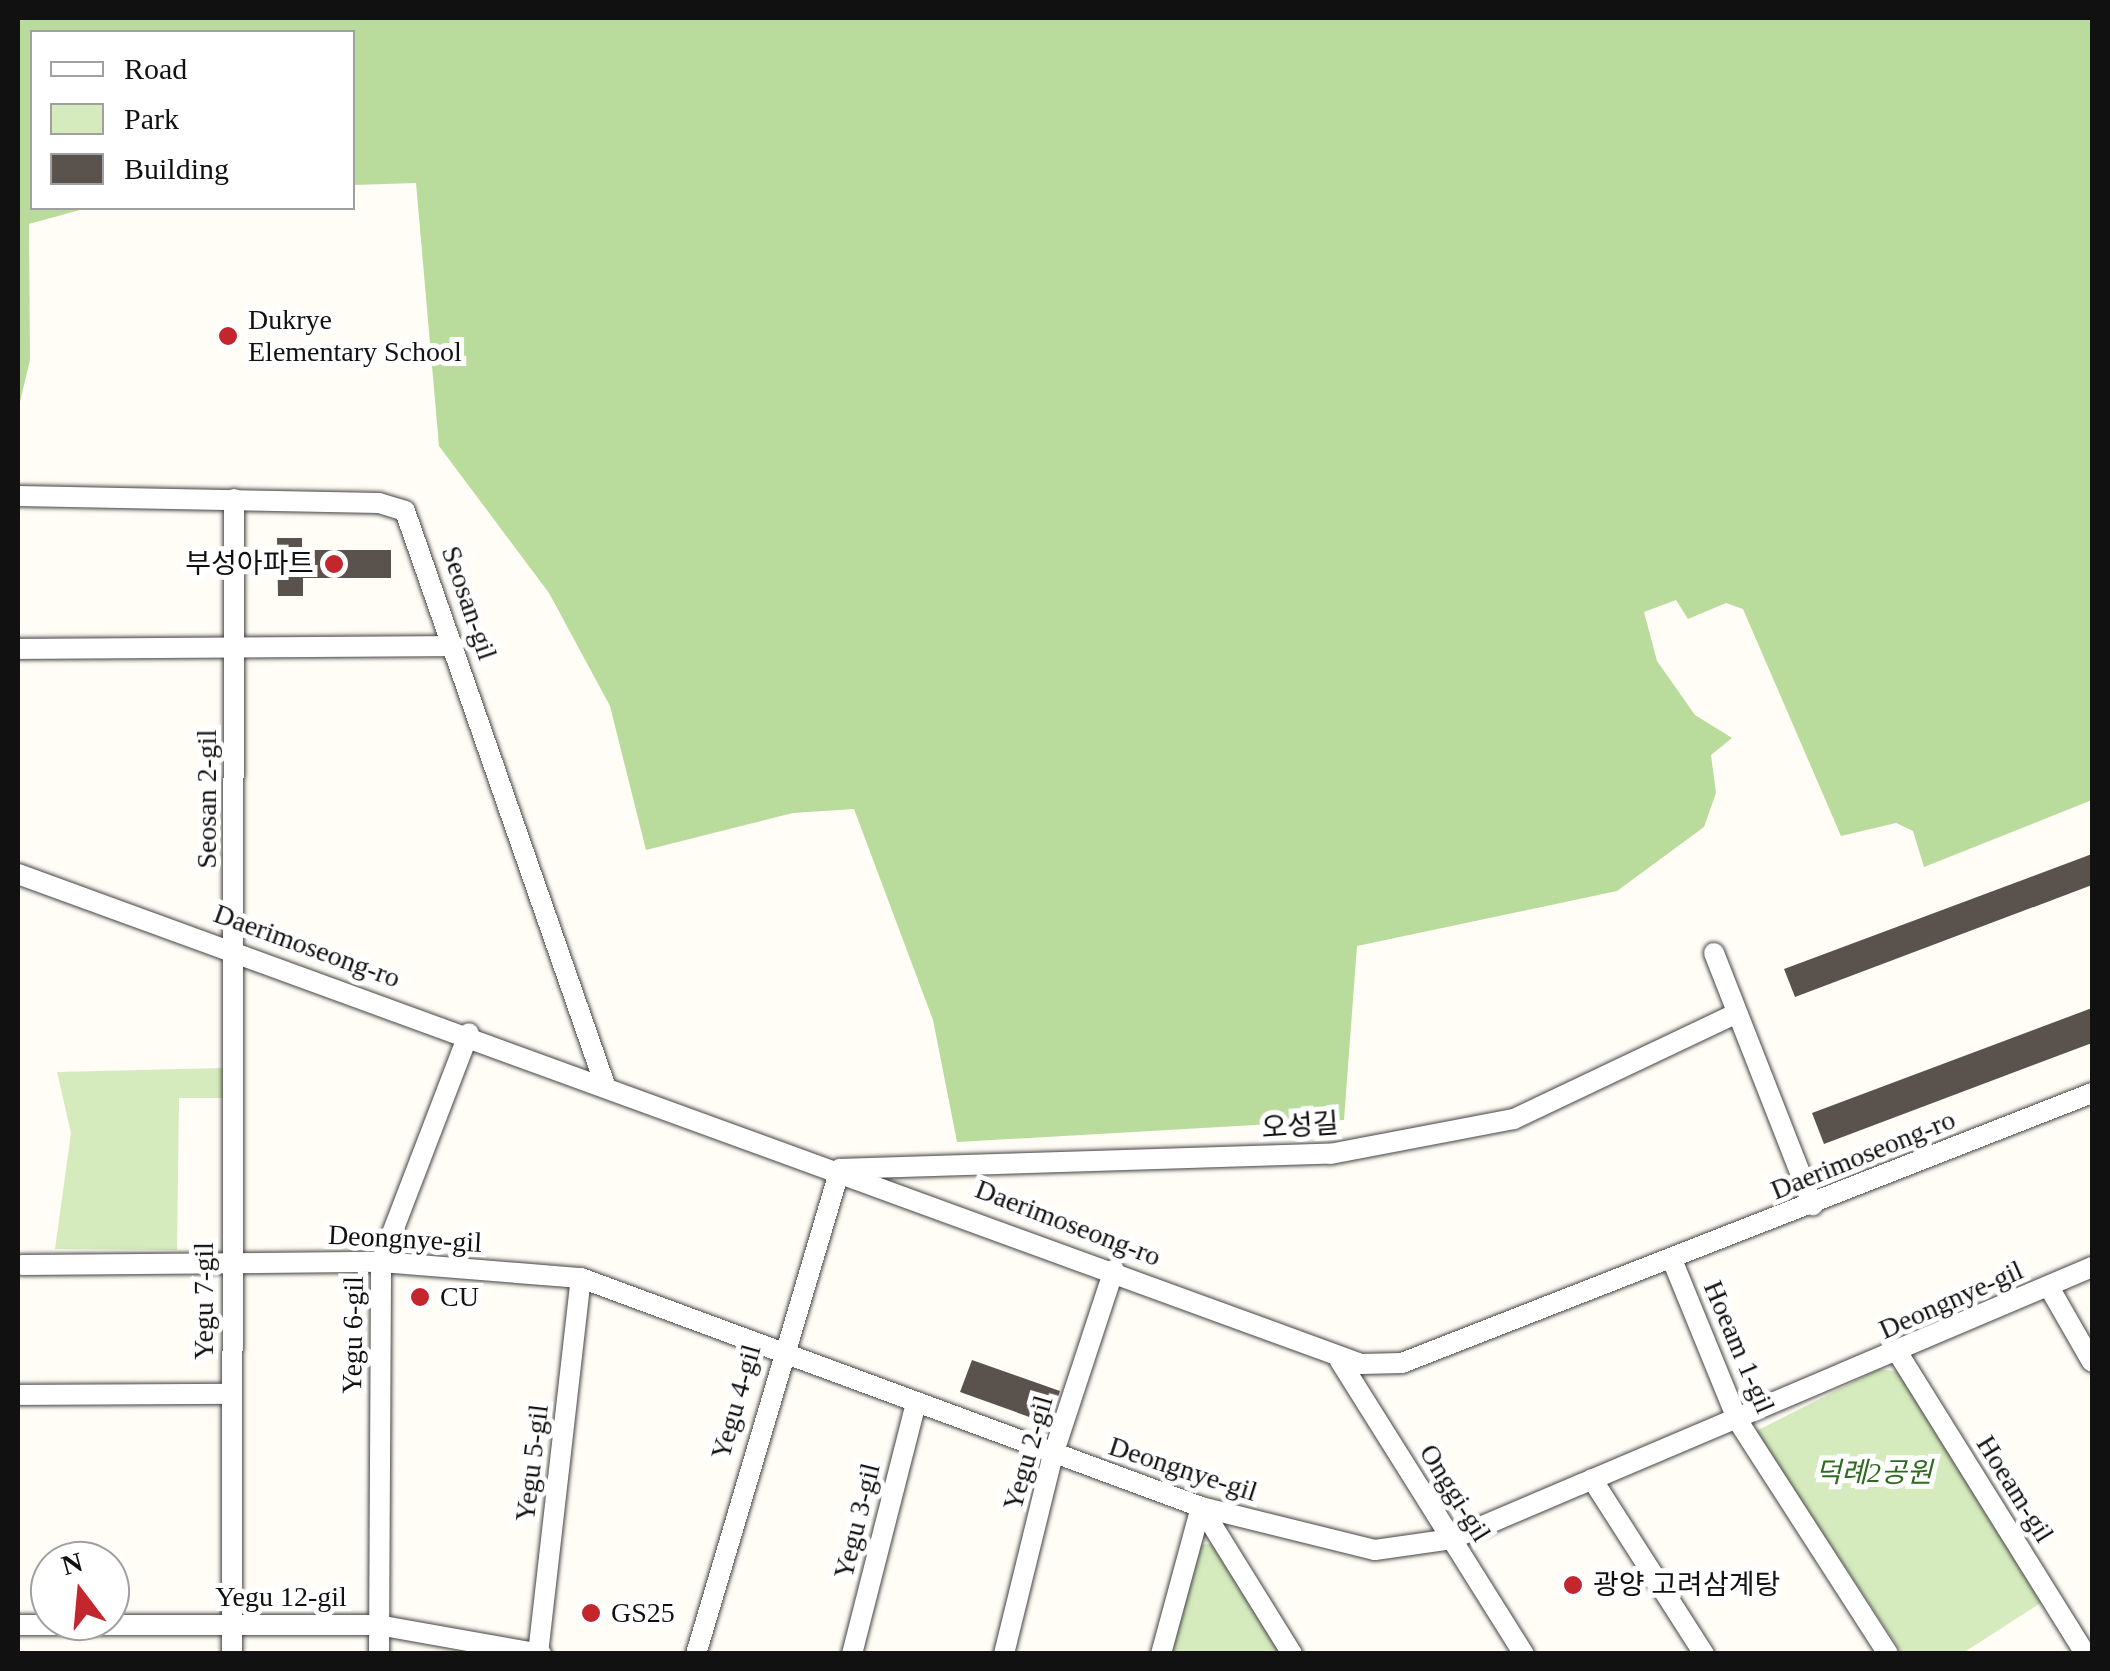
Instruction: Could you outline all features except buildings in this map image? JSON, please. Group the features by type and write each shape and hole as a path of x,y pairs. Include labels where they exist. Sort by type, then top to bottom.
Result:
{"street":[{"name":"Seosan-gil","path":"18,496 234,500 405,510 604,1082"},
{"name":"Seosan 2-gil","path":"233,948 234,500"},
{"path":"18,649 454,646"},
{"name":"Daerimoseong-ro","path":"18,874 604,1082 1114,1270 1340,1361 1402,1363 1673,1262 2092,1093"},
{"name":"Yegu 7-gil","path":"232,1654 233,948"},
{"path":"1714,953 1813,1204"},
{"name":"오성길","path":"840,1169 1330,1154 1514,1119 1737,1014"},
{"name":"Yegu 6-gil","path":"378,1654 382,1262 468,1033"},
{"name":"Yegu 4-gil","path":"696,1654 780,1346 840,1169"},
{"name":"Deongnye-gil","path":"22,1265 231,1260 382,1262 581,1278 780,1346 1053,1455 1201,1507 1361,1549 1452,1539 1898,1354 2092,1267"},
{"name":"Hoeam 1-gil","path":"1673,1262 1738,1421 1888,1654"},
{"name":"Yegu 2-gil","path":"1004,1654 1053,1455 1114,1270"},
{"name":"Yegu 5-gil","path":"539,1653 581,1278"},
{"path":"2049,1287 2092,1362"},
{"name":"Hoeam-gil","path":"1898,1354 2085,1654"},
{"name":"Onggi-gil","path":"1340,1361 1524,1654"},
{"path":"18,1395 232,1394"},
{"name":"Yegu 3-gil","path":"852,1654 916,1402"},
{"path":"1592,1479 1704,1654"},
{"path":"1161,1654 1201,1507"},
{"path":"1201,1507 1292,1654"},
{"name":"Yegu 12-gil","path":"18,1625 378,1626 539,1653"}],"green space":[{"path":"18,18 2092,18 2092,800 1924,867 1913,831 1896,823 1841,836 1743,609 1726,603 1688,619 1676,600 1644,612 1657,661 1695,715 1732,738 1711,755 1716,793 1704,827 1617,891 1357,946 1344,1120 957,1142 933,1020 854,809 793,813 646,850 610,706 549,593 439,446 416,183 355,185 355,30 30,30 30,210 80,210 29,224 30,360 18,410"},
{"path":"223,1068 223,1098 179,1098 177,1250 55,1249 71,1133 57,1072"},
{"name":"덕례2공원","path":"1879,1369 1900,1372 2042,1602 1963,1653 1902,1653 1756,1431"},
{"path":"1213,1544 1284,1653 1169,1654 1197,1545"}],"place":[{"name":"Dukrye Elementary School","path":"228,336"},
{"name":"부성아파트","path":"334,564"},
{"name":"CU","path":"420,1297"},
{"name":"광양 고려삼계탕","path":"1573,1585"},
{"name":"GS25","path":"591,1613"}]}
